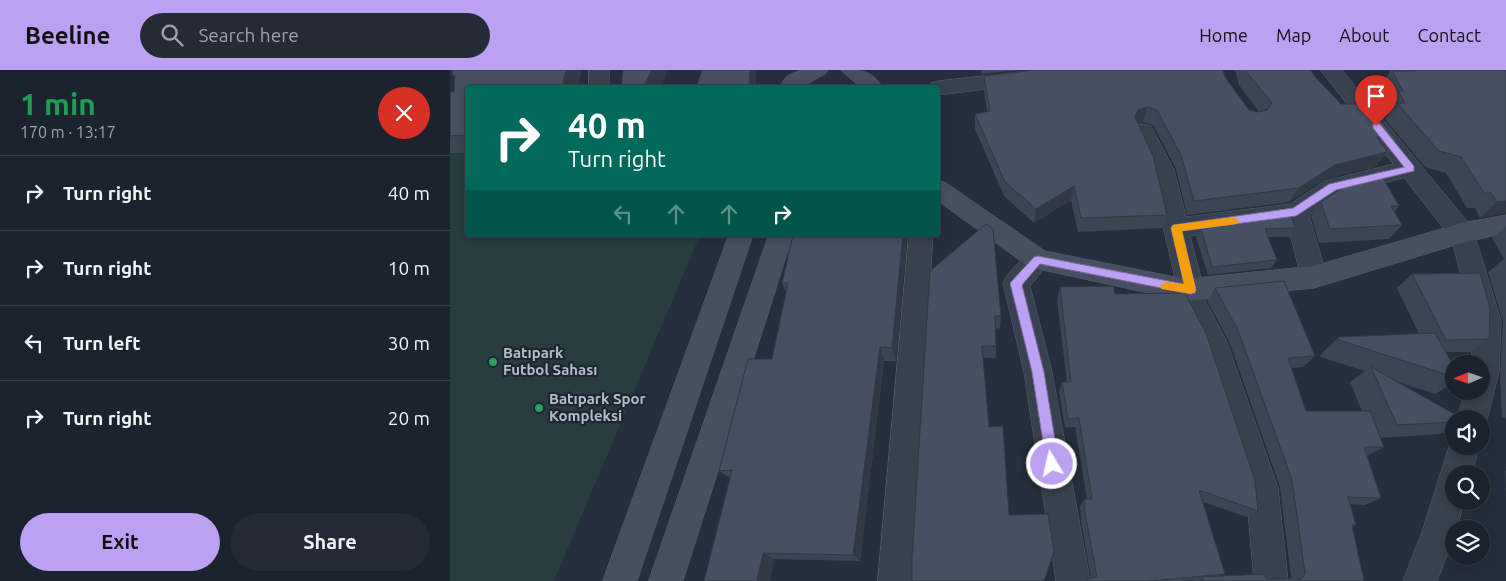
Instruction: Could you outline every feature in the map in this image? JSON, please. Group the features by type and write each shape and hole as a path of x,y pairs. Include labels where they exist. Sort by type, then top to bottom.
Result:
{"main road":[{"path":"792,80 818,70"},
{"path":"851,70 861,74 870,81 872,85"},
{"path":"940,189 1038,260 1188,290 1314,277 1462,233 1506,224"},
{"path":"620,581 740,237"},
{"path":"666,581 780,237"}],"street":[{"path":"599,85 600,70"},
{"path":"940,88 1092,70"},
{"path":"1332,70 1462,233 1487,321 1486,355"},
{"path":"1143,131 1162,170 1188,290 1213,342 1262,488 1271,581"},
{"path":"1176,228 1296,212 1333,187 1410,168"},
{"path":"1296,212 1314,277"},
{"path":"895,581 921,237"},
{"path":"1038,260 1016,283 1038,372 1073,581"},
{"path":"1420,581 1445,510"}],"green space":[{"name":"Batıpark Spor Kompleksi","path":"465,114 465,237 699,237 554,581 450,581 450,115"}],"building":[{"path":"453,70 566,70 563,85 465,85 465,135 450,136 450,92 454,92 455,76 452,74"},
{"path":"623,70 652,70 644,85 621,85"},
{"path":"702,70 750,70 749,85 697,85"},
{"path":"1035,70 1223,70 1225,77 1249,110 1258,112 1267,110 1272,103 1245,70 1311,70 1315,77 1341,104 1367,104 1398,142 1377,137 1387,152 1335,165 1299,188 1194,201 1181,155 1157,110 1147,107 1138,110 1135,117 1153,156 1167,215 1081,218 1074,186 1036,209 1005,182 975,114 990,111 984,76"},
{"path":"1506,70 1506,201 1497,202 1491,193 1484,193 1461,157 1439,151 1397,103 1405,103 1398,91 1403,91 1392,71"},
{"path":"1381,174 1399,206 1391,206 1402,225 1330,229 1321,202 1352,182"},
{"path":"1291,216 1295,228 1265,229 1277,260 1212,267 1201,229"},
{"path":"986,224 993,229 1001,316 995,316 996,346 982,346 989,427 1003,426 1009,515 1048,514 1054,552 1044,581 912,581 930,271"},
{"path":"793,237 903,237 892,348 880,347 853,555 763,553 757,581 704,581 732,470 719,471 748,359 772,359 788,283 782,283"},
{"path":"1480,273 1490,308 1489,339 1446,340 1412,274"},
{"path":"1284,281 1315,356 1288,358 1306,411 1370,411 1384,447 1364,447 1381,498 1348,497 1356,525 1352,525 1364,581 1203,581 1202,577 1264,574 1266,579 1302,579 1305,573 1292,480 1238,330 1215,288"},
{"path":"1113,286 1115,294 1185,293 1206,333 1255,481 1258,511 1199,490 1225,574 1150,581 1087,581 1087,579 1097,577 1085,513 1085,499 1092,499 1079,418 1068,419 1062,382 1071,382 1060,287"},
{"path":"1435,333 1447,355 1445,355 1445,374 1339,340 1339,337"},
{"path":"1371,367 1447,410 1445,410 1445,422 1397,425"}],"slow traffic":[{"path":"1166,286 1191,290 1176,228 1234,221"}],"place":[{"name":"Batıpark Futbol Sahası","path":"493,362"},
{"name":"Batıpark Spor Kompleksi","path":"539,408"}],"route":[{"path":"1052,464 1038,372 1016,283 1038,260 1191,290 1176,228 1296,212 1333,187 1410,168 1376,126"}]}
